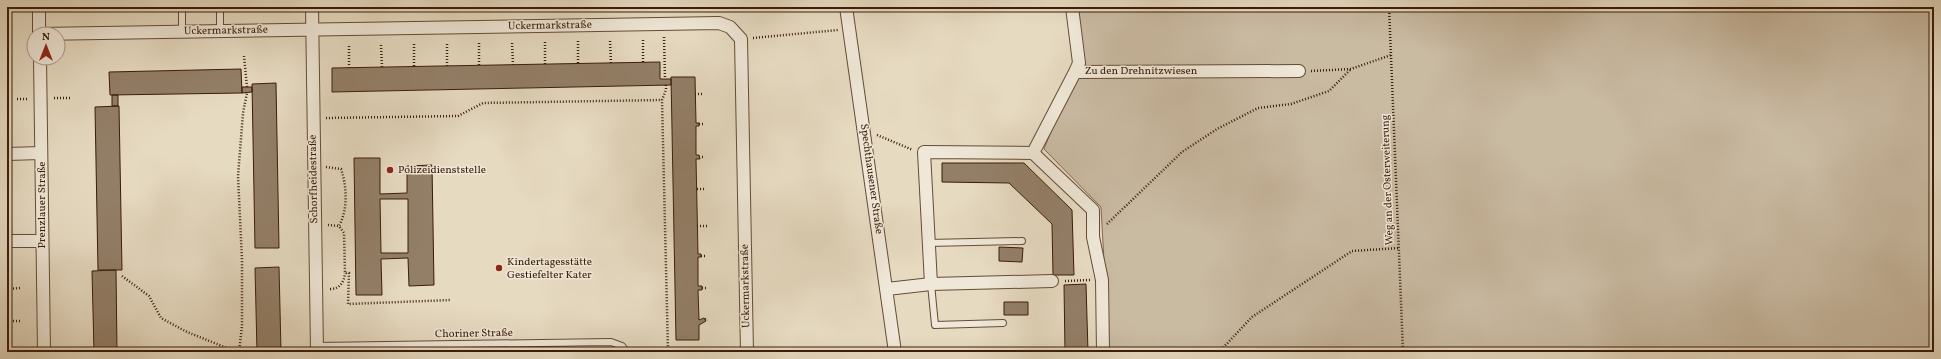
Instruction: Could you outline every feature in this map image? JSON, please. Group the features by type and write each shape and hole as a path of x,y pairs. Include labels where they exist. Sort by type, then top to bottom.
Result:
{"street":[{"path":"39,7 39,26"},
{"name":"Schorfheidestraße","path":"312,7 316,349"},
{"name":"Spechthausener Straße","path":"846,7 895,352"},
{"path":"1072,7 1079,62 1076,72"},
{"name":"Uckermarkstraße","path":"66,34 719,23 730,27 740,39 747,351"},
{"name":"Prenzlauer Straße","path":"40,66 44,352"},
{"name":"Zu den Drehnitzwiesen","path":"1033,153 1076,72 1299,71"},
{"path":"931,284 924,152 1033,153 1093,210 1093,237 1102,280 1103,352"},
{"path":"7,154 41,153"},
{"path":"7,241 42,241"},
{"path":"887,290 931,284 1052,281"}],"lane":[{"path":"182,7 182,32"},
{"path":"220,7 220,31"},
{"path":"928,244 1022,241"},
{"path":"931,284 935,325 1003,323"},
{"name":"Choriner Straße","path":"316,349 611,342 622,346 628,352"}],"path":[{"name":"Weg an der Osterweiterung","path":"1389,7 1404,352"},
{"path":"664,24 665,79"},
{"path":"740,39 849,29"},
{"path":"643,40 643,62"},
{"path":"578,41 578,64"},
{"path":"610,41 611,63"},
{"path":"545,42 545,64"},
{"path":"479,43 479,65"},
{"path":"512,43 513,65"},
{"path":"414,44 414,67"},
{"path":"447,44 447,66"},
{"path":"381,45 382,67"},
{"path":"349,46 349,68"},
{"path":"1299,71 1351,69 1391,55"},
{"path":"244,56 247,87"},
{"path":"1093,237 1182,152 1217,129 1258,108 1290,104 1329,91 1351,69"},
{"path":"666,85 666,90 662,100 668,351"},
{"path":"122,276 149,296 161,318 187,332 238,352 242,326 242,260 238,176 247,93"},
{"path":"695,94 704,94"},
{"path":"313,118 458,116 483,103 662,100"},
{"path":"699,124 705,124"},
{"path":"863,130 907,149 924,152"},
{"path":"699,157 705,157"},
{"path":"314,168 328,166 341,169 345,179 344,216 339,226 344,233 345,273 344,280 338,288 330,289"},
{"path":"697,189 706,189"},
{"path":"697,226 707,226"},
{"path":"1219,352 1252,317 1352,251 1399,248"},
{"path":"701,256 707,256"},
{"path":"345,273 349,273 348,304 451,300"},
{"path":"1052,281 1102,280"},
{"path":"7,289 20,288"},
{"path":"702,288 708,288"},
{"path":"7,321 21,321"},
{"path":"637,352 747,351"}],"shaded area":[{"path":"1072,7 1934,7 1934,352 1105,352 1105,279 1101,207 1044,149 1079,63"}],"building":[{"path":"660,62 660,79 671,79 671,85 332,92 332,68"},
{"path":"241,69 242,93 110,95 109,72"},
{"path":"671,77 695,77 696,123 699,123 699,126 696,126 696,155 699,155 700,159 696,159 698,254 701,254 701,257 698,257 698,286 702,286 702,290 698,290 699,320 704,318 706,321 699,325 699,340 676,340"},
{"path":"276,83 279,248 255,248 252,84"},
{"path":"242,87 252,87 252,92 242,93"},
{"path":"112,95 118,95 118,106 112,106"},
{"path":"119,106 122,270 98,270 95,107"},
{"path":"354,158 380,158 380,194 407,193 407,166 432,165 434,285 409,286 408,258 381,259 382,295 356,295","holes":["380,199 408,199 408,253 381,253"]},
{"path":"942,163 1024,163 1072,210 1074,275 1053,275 1052,224 1009,183 942,182"},
{"path":"999,247 1023,248 1022,262 999,261"},
{"path":"279,267 281,352 257,352 255,268"},
{"path":"116,270 117,352 94,352 92,271"},
{"path":"1086,284 1088,352 1065,352 1064,285"},
{"path":"1004,302 1028,302 1028,315 1004,315"}],"place":[{"name":"Polizeidienststelle","path":"390,170"},
{"name":"Kindertagesstätte Gestiefelter Kater","path":"499,268"}]}
